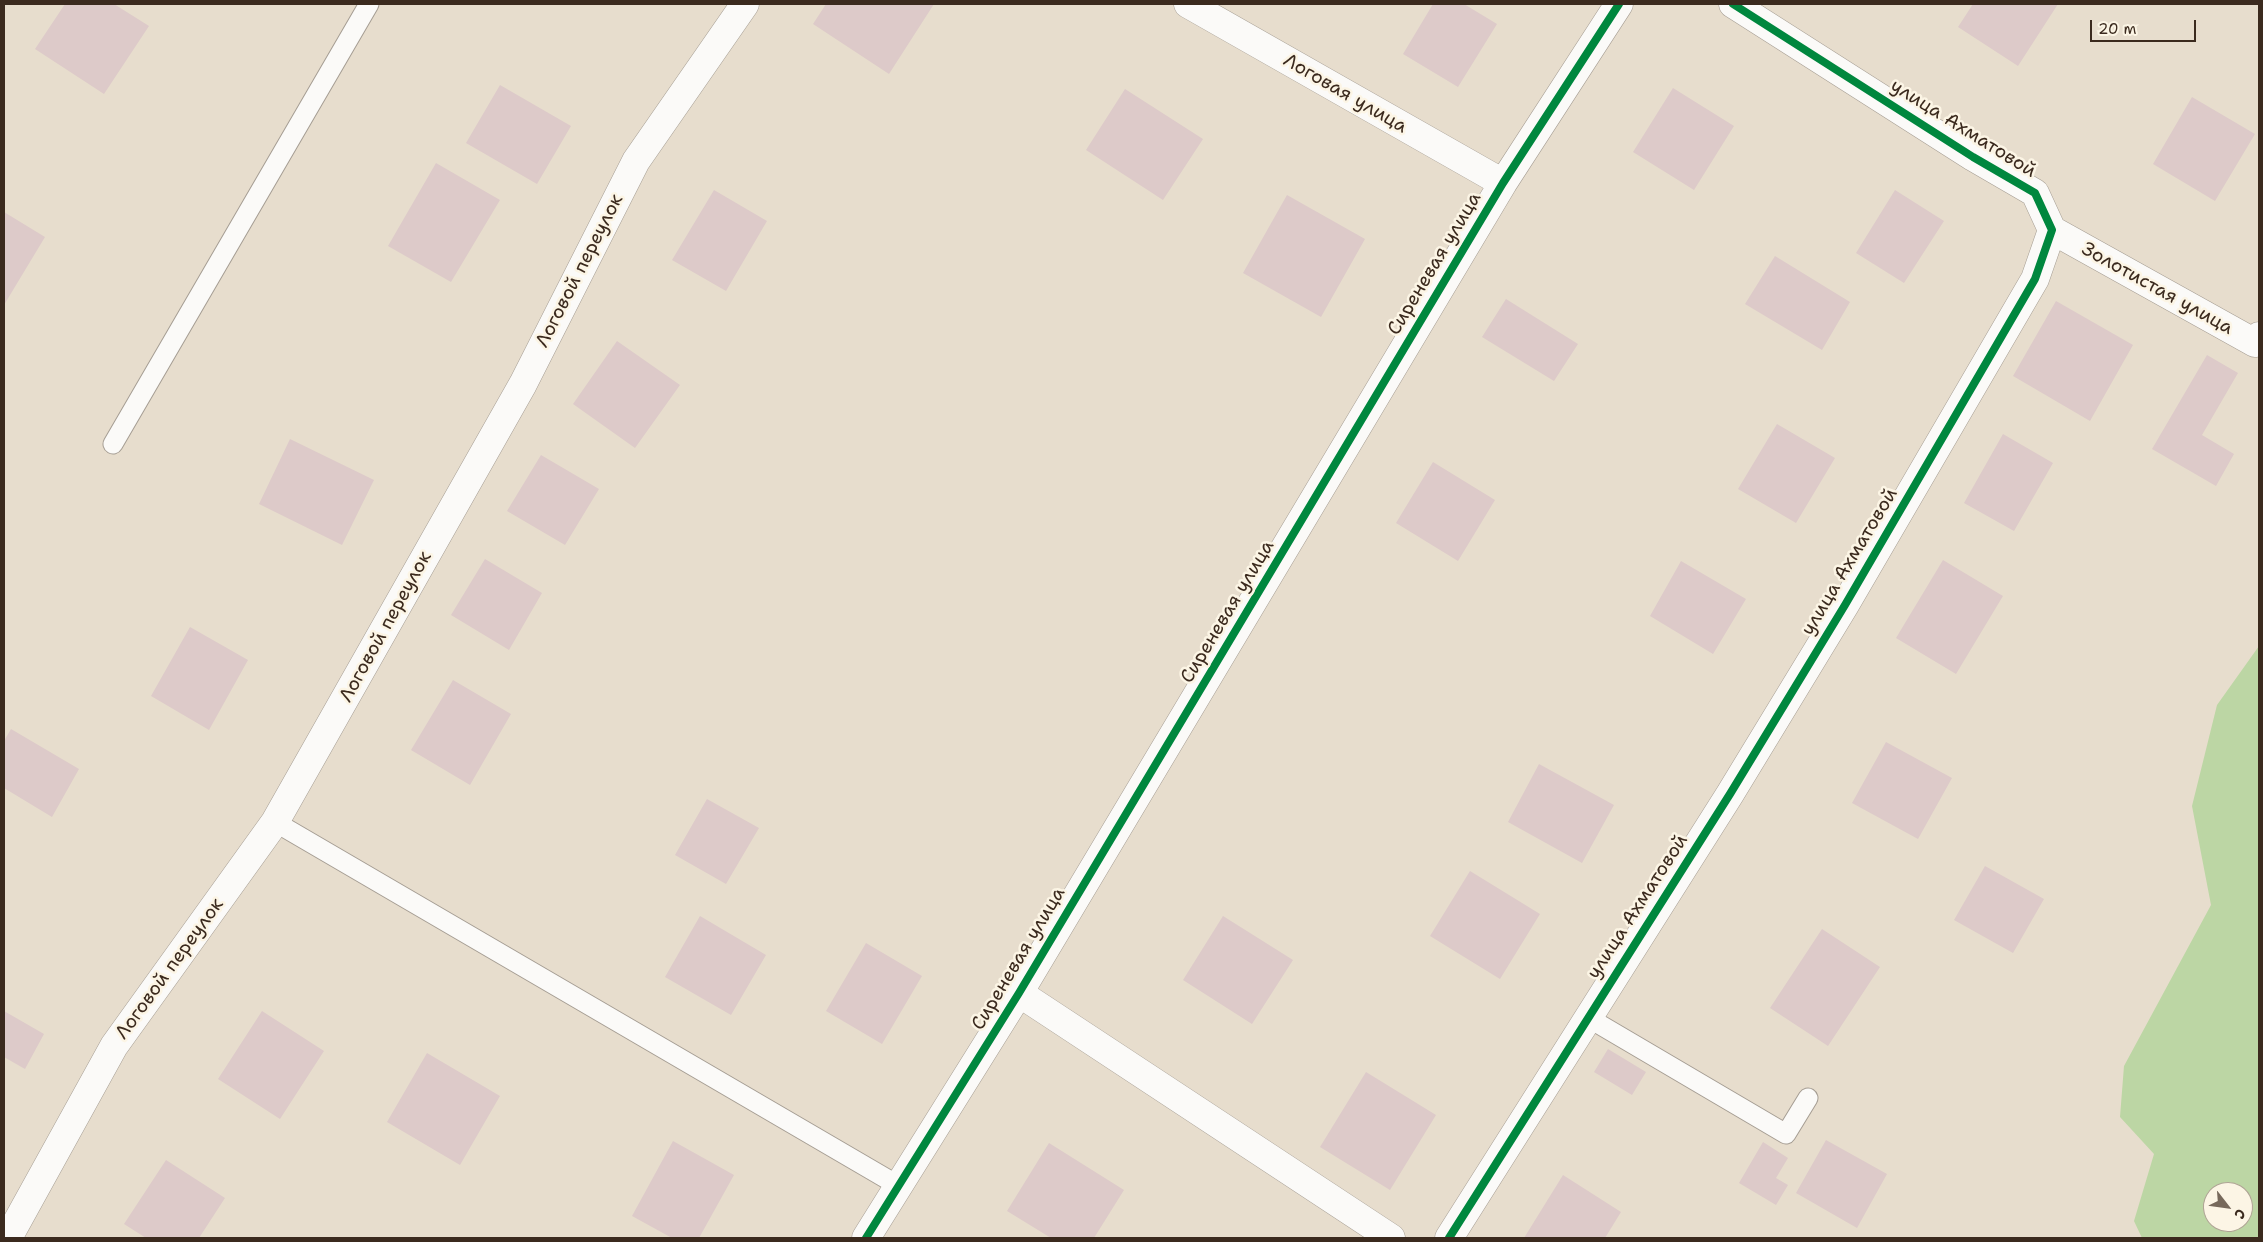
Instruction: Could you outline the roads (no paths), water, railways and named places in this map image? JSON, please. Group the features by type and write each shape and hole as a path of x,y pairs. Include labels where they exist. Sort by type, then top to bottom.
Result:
{"street":[{"name":"Логовой переулок","path":"8,1238 114,1046 276,822 523,384 636,161 745,4"},
{"name":"Логовая улица","path":"1188,4 1503,183"},
{"name":"Сиреневая улица","path":"866,1238 1019,993 1503,183 1619,4"},
{"name":"улица Ахматовой","path":"1448,1238 1730,794 1844,605 2035,279 2052,230 2036,193 1973,157 1733,4"},
{"name":"Золотистая улица","path":"2052,230 2255,344 2259,336"},
{"path":"1019,993 1392,1238"}],"lane":[{"path":"113,444 369,4"},
{"path":"276,822 899,1186"},
{"path":"1587,1017 1786,1134 1808,1098"}]}
